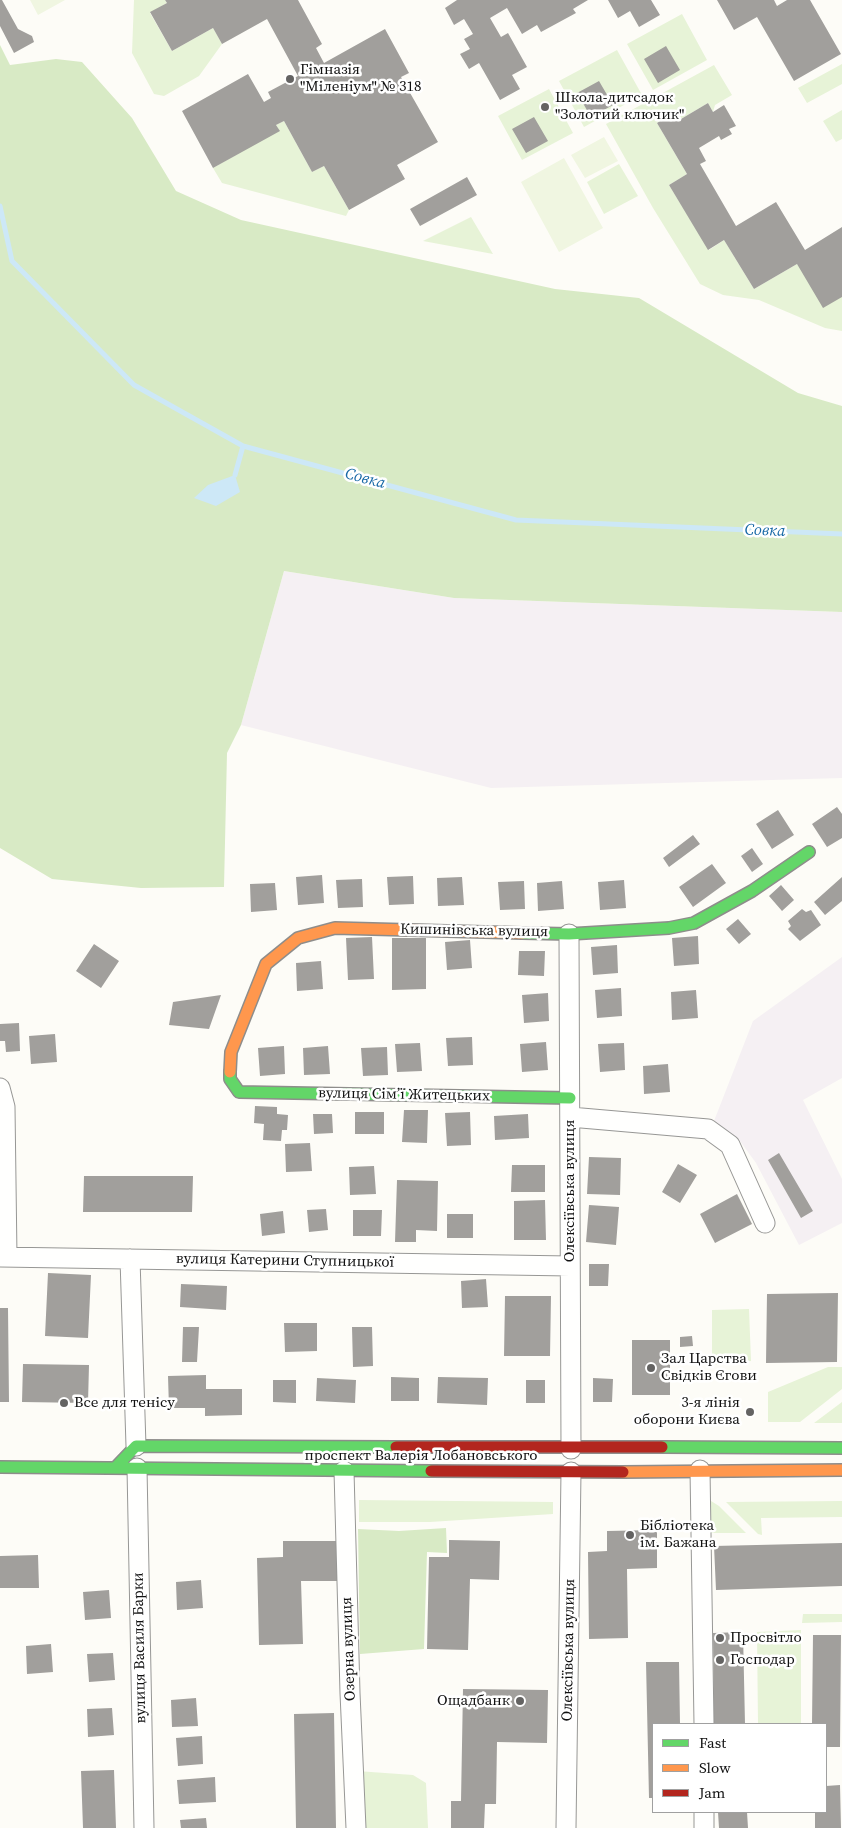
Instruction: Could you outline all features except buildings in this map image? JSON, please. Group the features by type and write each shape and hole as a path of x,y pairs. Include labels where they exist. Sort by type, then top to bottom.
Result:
{"main road":[{"name":"Кишинівська вулиця","path":"239,1092 230,1079 231,1052 266,964 298,938 335,928 569,934 669,928 694,923 752,891 808,852"},
{"name":"вулиця Сімʼї Житецьких","path":"239,1092 570,1098"},
{"name":"проспект Валерія Лобановського","path":"136,1446 571,1449 842,1448"},
{"path":"115,1468 136,1446"},
{"name":"проспект Валерія Лобановського","path":"0,1467 571,1472 842,1470"}],"street":[{"name":"Олексіївська вулиця","path":"569,934 571,1449"},
{"path":"1,1091 5,1107 4,1257"},
{"path":"570,1118 708,1129 730,1145 765,1223"},
{"name":"вулиця Катерини Ступницької","path":"4,1257 570,1266"},
{"path":"130,1259 136,1446"},
{"name":"вулиця Василя Барки","path":"137,1468 144,1828"},
{"name":"Озерна вулиця","path":"344,1470 344,1525 356,1828"},
{"path":"700,1470 704,1723"},
{"name":"Олексіївська вулиця","path":"566,1828 571,1472"},
{"path":"704,1813 704,1828"}],"shaded area":[{"path":"284,571 454,598 842,612 842,778 491,788 241,725"},
{"path":"842,957 842,1078 803,1100 842,1179 842,1223 799,1245 756,1163 740,1141 714,1121 753,1021"}],"green space":[{"path":"30,0 65,0 38,15"},
{"path":"134,0 165,0 167,3 150,13 172,51 213,28 222,44 199,76 164,96 154,94 132,53"},
{"path":"682,14 707,60 653,90 627,44"},
{"path":"0,45 10,65 56,59 82,62 132,118 176,191 241,220 555,289 639,298 798,393 842,406 842,612 454,598 284,571 241,725 227,753 224,887 141,888 52,879 0,848"},
{"path":"617,50 642,95 584,127 559,81"},
{"path":"842,64 842,84 807,103 798,88"},
{"path":"714,65 732,95 715,105 713,112 708,103 681,119 676,111 657,123 687,174 669,185 709,250 724,240 754,289 797,264 842,297 842,331 825,328 759,300 723,295 700,284 653,208 606,124"},
{"path":"549,89 573,133 522,160 498,116"},
{"path":"842,110 842,139 836,142 823,121"},
{"path":"284,121 312,172 324,166 349,210 346,216 222,183 213,168 279,130 276,125"},
{"path":"604,137 618,161 585,178 571,155"},
{"path":"564,158 603,228 559,252 521,182"},
{"path":"619,164 638,196 604,214 587,182"},
{"path":"471,217 493,254 423,241"},
{"path":"749,1309 751,1361 712,1365 712,1310"},
{"path":"828,1367 842,1367 842,1389 800,1422 768,1422 768,1392"},
{"path":"842,1402 842,1423 814,1423"},
{"path":"359,1500 553,1502 553,1514 430,1522 359,1522"},
{"path":"711,1501 719,1506 746,1533 710,1533"},
{"path":"842,1501 842,1517 761,1518 762,1535 758,1534 726,1502"},
{"path":"446,1528 447,1553 427,1552 424,1649 360,1654 358,1529 399,1531"},
{"path":"803,1614 842,1614 842,1622 802,1623"},
{"path":"801,1630 801,1723 758,1723 757,1632"},
{"path":"357,1771 413,1775 426,1783 428,1828 361,1828"}],"water":[{"path":"235,475 240,492 216,506 194,498 208,485"}],"waterway":[{"name":"Совка","path":"0,206 12,261 134,385 243,446 516,520 842,534"},
{"path":"235,475 243,446"}],"traffic: fast":[{"path":"522,933 569,934 669,928 694,923 752,891 809,852"},
{"path":"230,1072 230,1079 239,1092 570,1098"},
{"path":"115,1468 136,1446 396,1447"},
{"path":"662,1447 842,1448"},
{"path":"0,1467 431,1471"}],"traffic: slow":[{"path":"230,1072 231,1052 266,964 298,938 335,928 522,933"},
{"path":"623,1472 842,1470"}],"traffic: jam":[{"path":"396,1447 662,1447"},
{"path":"431,1471 623,1472"}],"place":[{"name":"Гімназія \"Міленіум\" № 318","path":"290,79"},
{"name":"Школа-дитсадок \"Золотий ключик\"","path":"545,107"},
{"name":"Зал Царства Свідків Єгови","path":"651,1368"},
{"name":"Все для тенісу","path":"64,1403"},
{"name":"3-я лінія оборони Києва","path":"750,1412"},
{"name":"Бібліотека ім. Бажана","path":"630,1535"},
{"name":"Просвітло","path":"720,1638"},
{"name":"Господар","path":"720,1660"},
{"name":"Ощадбанк","path":"520,1701"}]}
